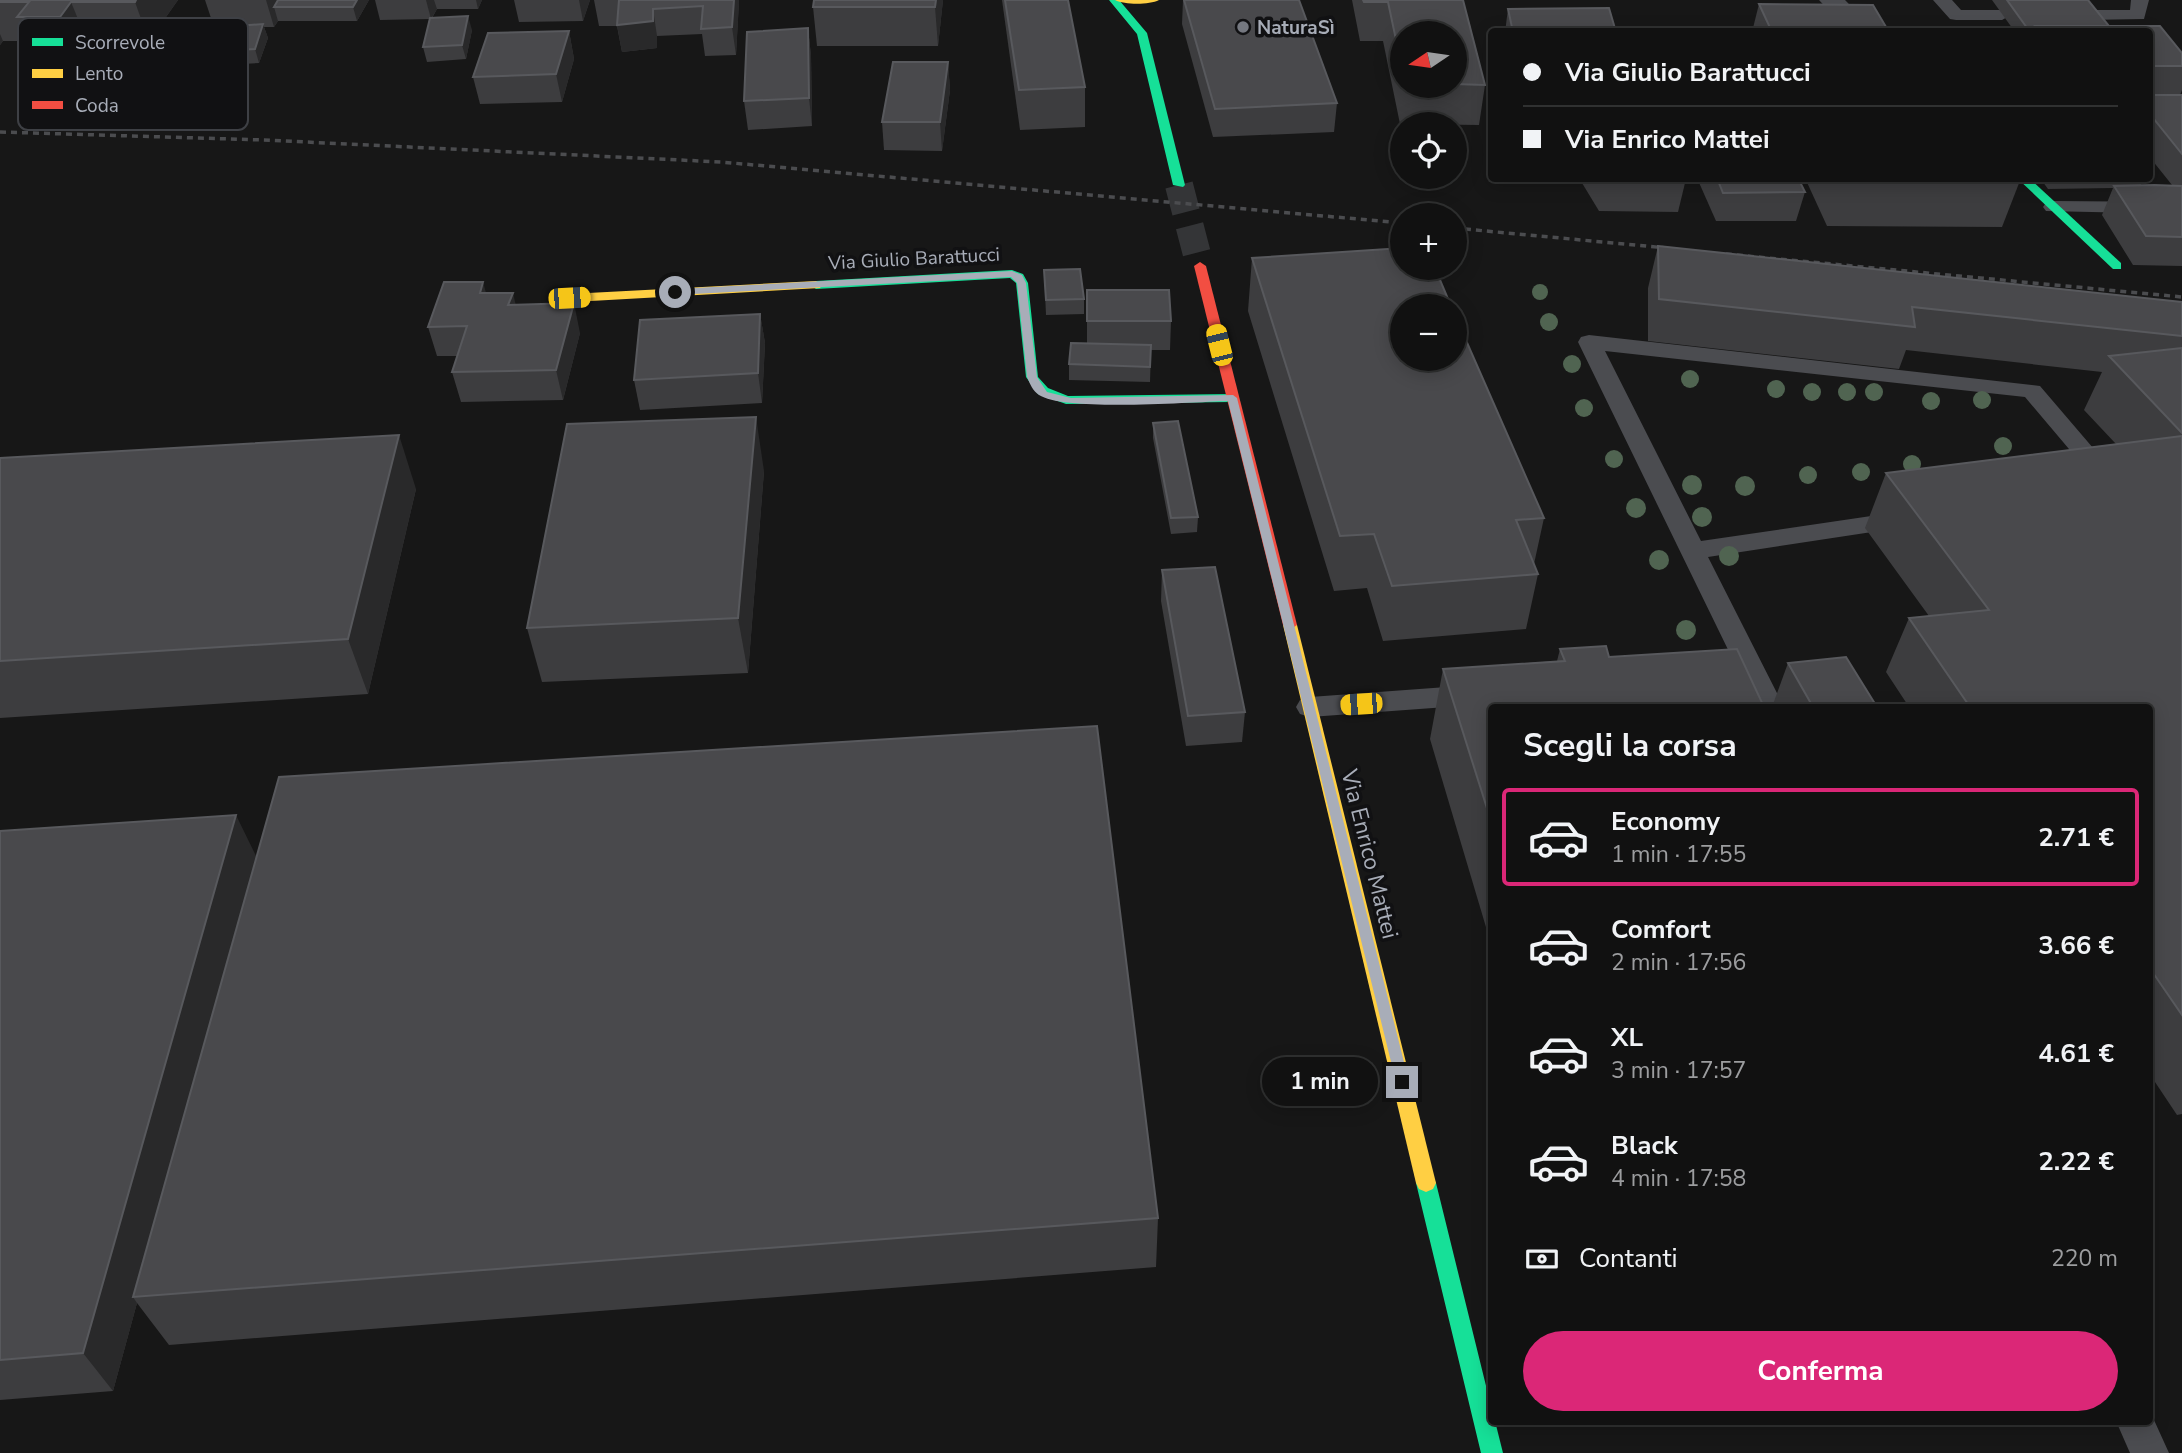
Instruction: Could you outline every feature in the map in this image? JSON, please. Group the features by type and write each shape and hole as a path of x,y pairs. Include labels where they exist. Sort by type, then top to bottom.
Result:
{"street":[{"path":"1114,0 1142,33 1179,185"},
{"path":"1120,0 1154,0 1142,33"},
{"path":"1831,0 1860,28"},
{"path":"2026,182 2117,266"},
{"name":"Via Enrico Mattei","path":"1200,266 1492,1453"},
{"name":"Via Giulio Barattucci","path":"554,321 569,298 1012,274 1019,277 1022,283 1032,377 1044,394 1082,401 1233,398"}],"lane":[{"path":"1941,0 1956,15 2003,15"},
{"path":"2084,15 2138,15 2140,0"},
{"path":"2053,207 2182,208"},
{"path":"1767,704 1739,673 1692,551 1589,342 2032,391 2105,477 2096,492 2084,494"},
{"path":"1692,551 1931,515"},
{"path":"1310,708 1496,693"},
{"path":"2137,1425 2150,1453"}],"building":[{"path":"0,0 136,0 71,2 60,17 17,17 29,2"},
{"path":"278,0 357,0 353,7 274,7"},
{"path":"619,0 734,0 732,27 701,29 703,6 653,9 653,21 617,25"},
{"path":"814,0 936,0 935,7 813,7"},
{"path":"1005,0 1068,0 1085,87 1019,90"},
{"path":"1184,0 1299,0 1337,103 1215,109"},
{"path":"1363,0 1463,0 1485,85 1467,84 1467,21 1392,21 1388,2"},
{"path":"2007,0 2088,0 2109,26 2035,26 2027,28"},
{"path":"1759,4 1873,5 1887,28 1770,28"},
{"path":"1609,8 1615,28 1512,28 1508,9"},
{"path":"468,16 462,45 423,47 430,18"},
{"path":"263,24 255,49 248,49 248,25"},
{"path":"2035,26 2160,26 2182,53 2182,66 2153,66 2153,28"},
{"path":"808,28 809,98 744,101 747,32"},
{"path":"569,31 556,74 473,77 488,33"},
{"path":"893,62 948,62 940,122 882,122"},
{"path":"2153,95 2182,95 2182,154 2153,118"},
{"path":"1605,182 1685,182 1685,183"},
{"path":"1719,182 1800,182 1805,192 1723,193"},
{"path":"2114,186 2182,186 2182,237 2146,236"},
{"path":"1658,246 2182,302 2182,336 1912,307 1915,327 1659,299"},
{"path":"1390,249 1390,280 1440,280 1446,294 1390,294 1390,371 1467,371 1467,343 1544,518 1516,520 1538,574 1392,586 1374,534 1340,536 1252,258"},
{"path":"1080,269 1084,299 1046,300 1044,270"},
{"path":"444,282 483,282 480,293 513,293 508,305 574,303 556,370 452,372 467,326 428,327"},
{"path":"1087,290 1169,290 1171,321 1087,321"},
{"path":"760,314 758,373 634,380 640,320"},
{"path":"1071,343 1151,345 1150,367 1069,364"},
{"path":"2182,348 2182,433 2109,356"},
{"path":"756,417 738,618 527,628 567,424"},
{"path":"1178,421 1198,517 1171,518 1153,423"},
{"path":"399,435 348,639 0,661 0,458"},
{"path":"2182,436 2182,1015 2153,973 2153,704 1968,704 1909,618 1989,610 1886,473"},
{"path":"1215,567 1245,712 1188,716 1162,570"},
{"path":"1606,646 1609,657 1737,649 1763,704 1488,704 1488,812 1443,669 1565,661 1560,649"},
{"path":"1846,657 1875,704 1811,704 1788,663"},
{"path":"1097,726 1158,1218 133,1297 279,777"},
{"path":"236,815 83,1353 0,1360 0,831"}],"tunnel":[{"path":"1179,185 1200,266"}],"railway":[{"path":"0,132 264,140 721,162 1390,222"},
{"path":"1467,229 1677,249"},
{"path":"1726,254 2182,297"}],"traffic: fast":[{"path":"1114,0 1142,33 1179,185"},
{"path":"2026,182 2117,266"},
{"path":"816,285 1012,274 1019,277 1022,283 1032,377 1043,391 1066,400 1232,398"},
{"path":"1426,1183 1492,1453"}],"traffic: slow":[{"path":"1120,0 1154,0"},
{"path":"554,321 569,298 816,285"},
{"path":"1290,625 1426,1183"}],"traffic: jam":[{"path":"1200,266 1290,625"}],"place":[{"name":"NaturaSì","path":"1243,27"}],"route":[{"path":"675,292 1012,274 1019,277 1022,283 1032,377 1044,394 1071,401 1233,398 1402,1082"}]}
